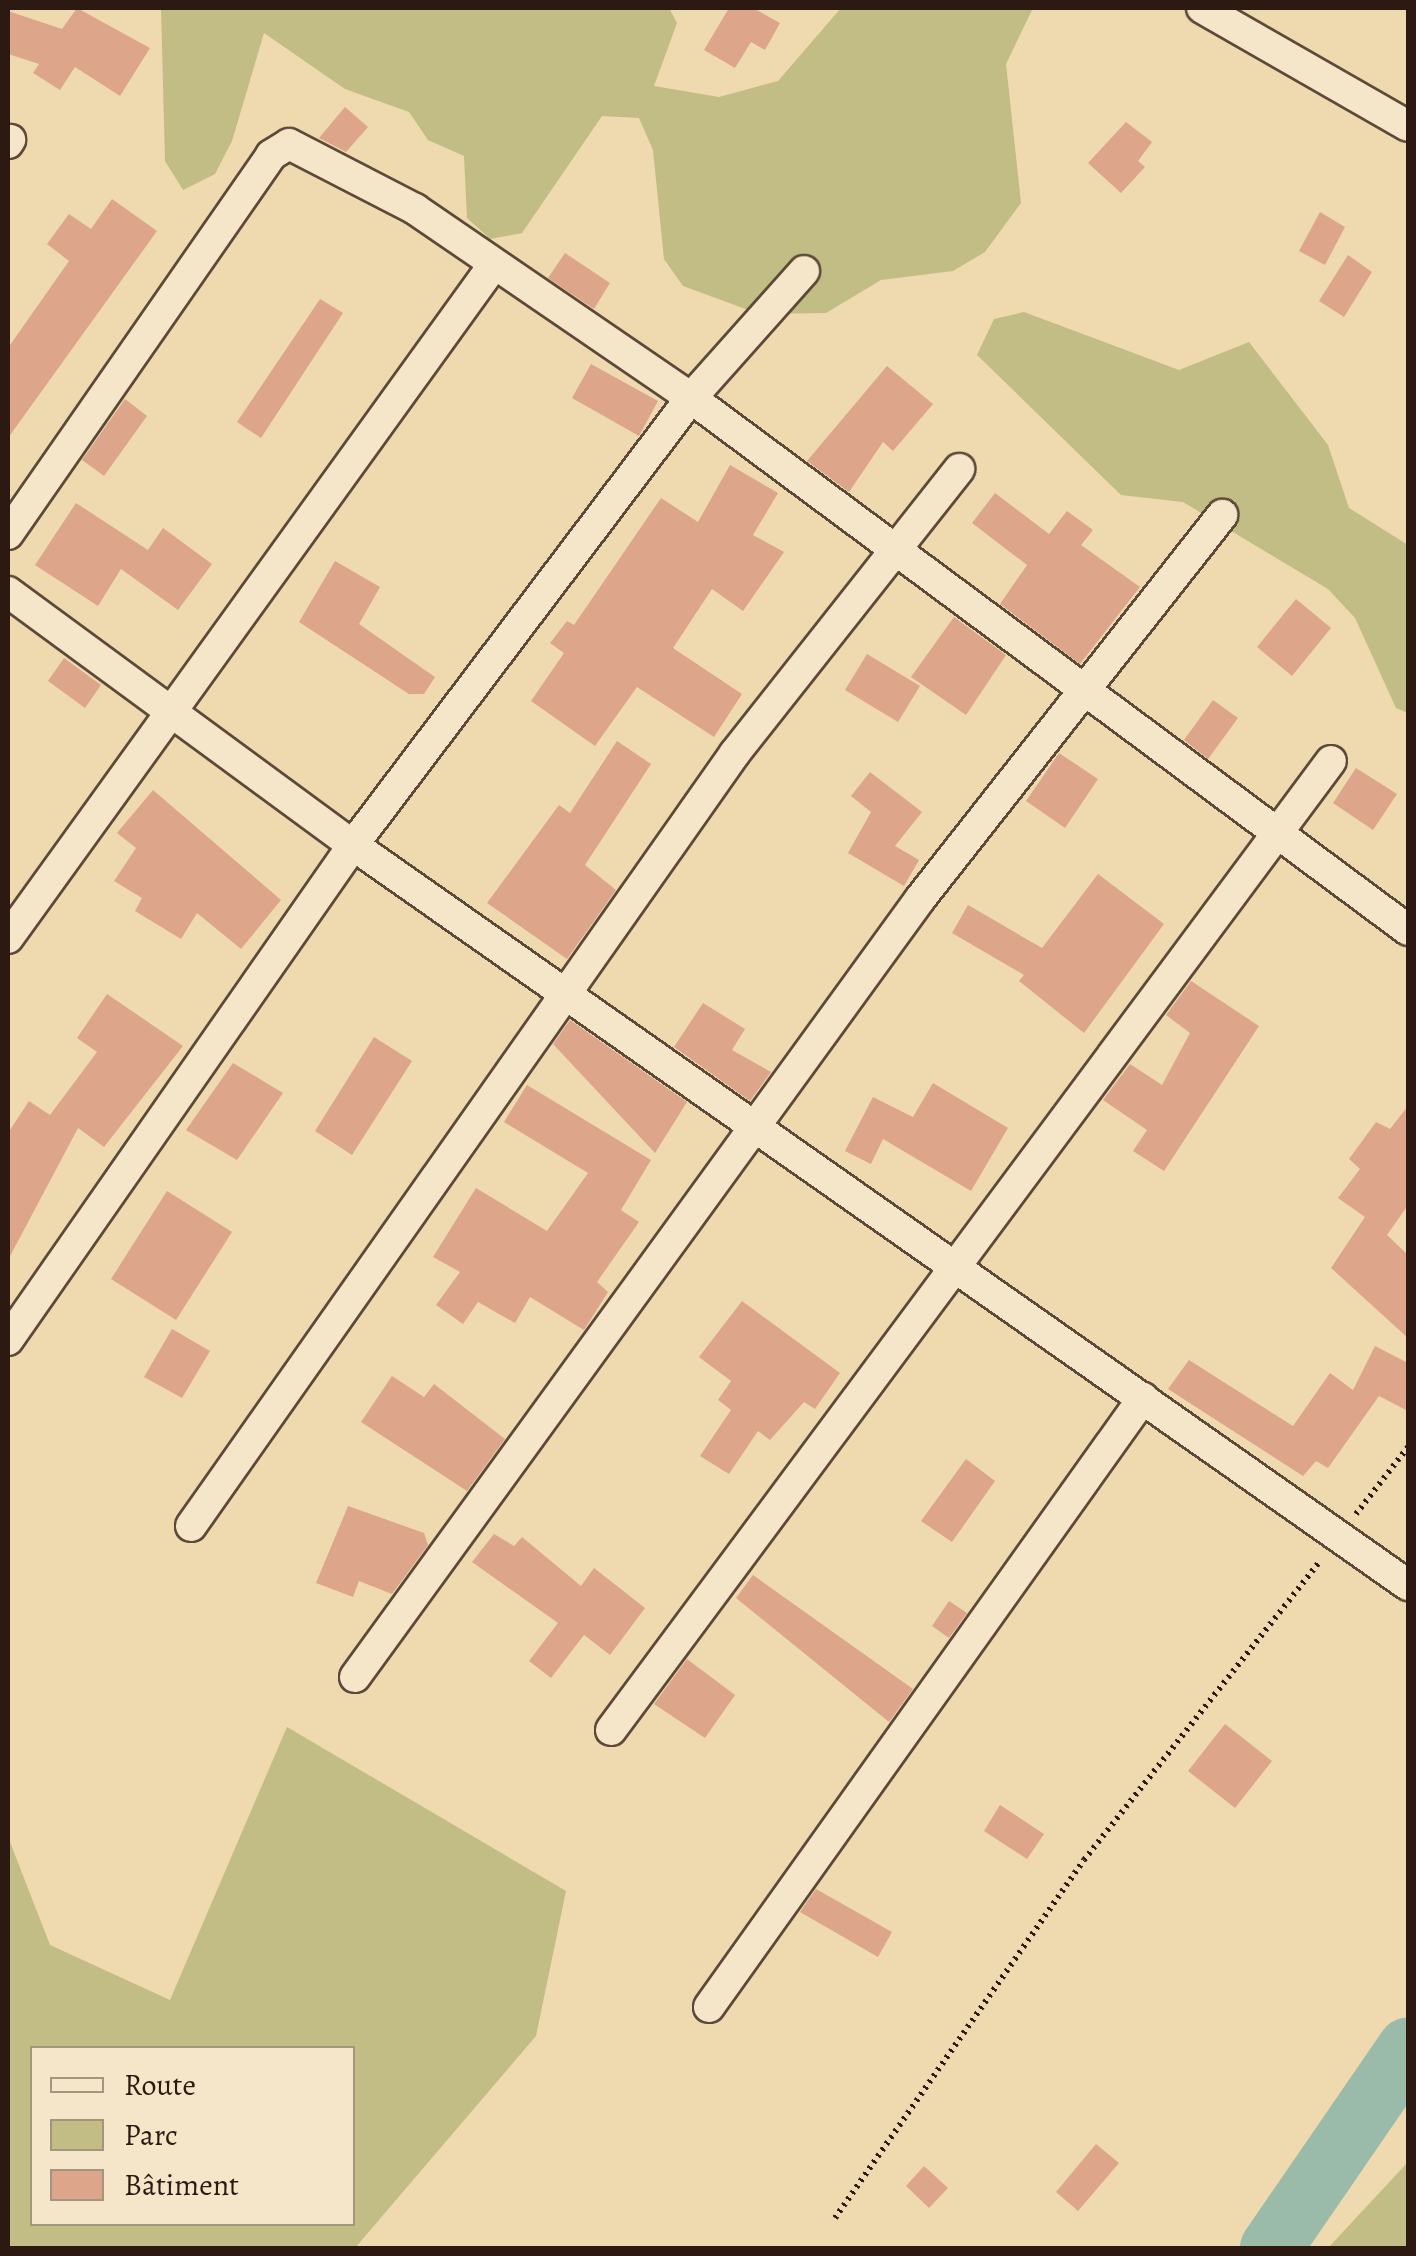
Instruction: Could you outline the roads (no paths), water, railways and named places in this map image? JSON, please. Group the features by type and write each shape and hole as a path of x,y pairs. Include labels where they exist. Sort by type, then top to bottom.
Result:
{"street":[{"path":"1202,8 1408,126"},
{"path":"8,534 271,155 289,144 415,209 492,267 691,398 1408,930"},
{"path":"8,938 168,710 492,267"},
{"path":"8,1340 352,846 691,398 804,270"},
{"path":"191,1526 736,752 959,469"},
{"path":"355,1677 1082,688 1222,515"},
{"path":"8,592 352,846 1408,1586"},
{"path":"610,1730 949,1267 1331,761"},
{"path":"710,2007 1143,1398"}],"waterway":[{"path":"1271,2248 1408,2049"}]}
